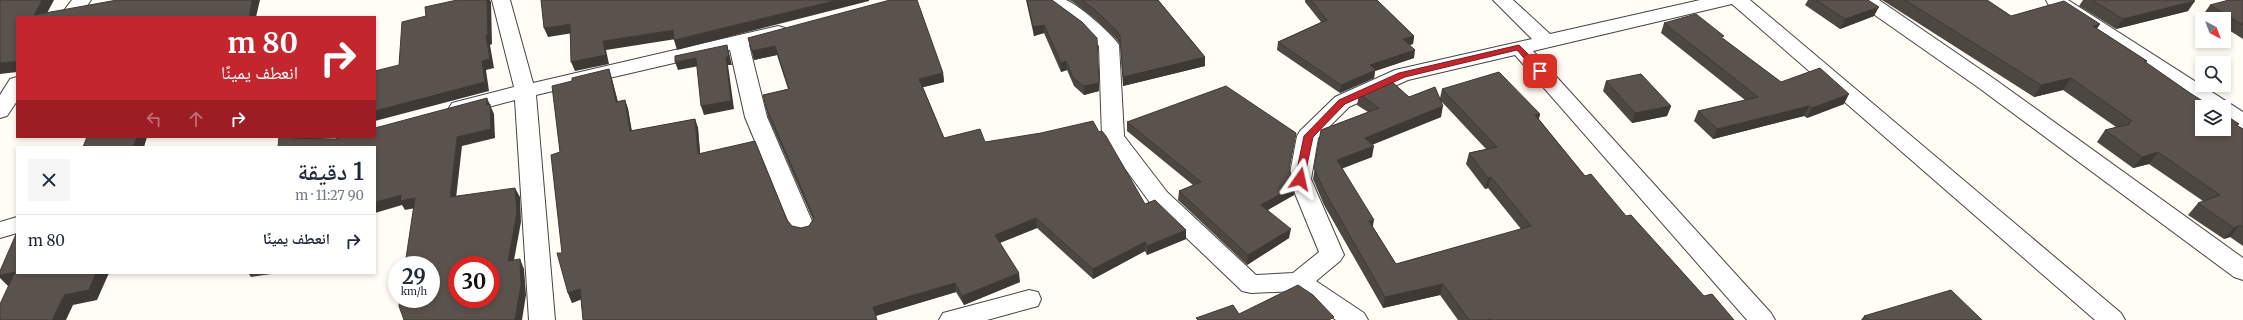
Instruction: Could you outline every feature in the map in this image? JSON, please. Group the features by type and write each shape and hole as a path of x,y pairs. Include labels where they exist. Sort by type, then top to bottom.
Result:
{"street":[{"path":"70,16 82,0"},
{"path":"501,0 525,90 542,320"},
{"path":"1053,0 1090,26 1109,45 1113,137 1159,198 1251,284 1299,282 1355,320"},
{"path":"1502,0 1546,41"},
{"path":"1299,282 1332,255 1300,179 1308,136 1342,102 1402,75 1725,0"},
{"path":"1739,0 2112,320"},
{"path":"1866,0 1986,83 2243,271"},
{"path":"2055,0 2209,100"},
{"path":"442,112 525,90 798,27"},
{"path":"738,42 756,117 803,228"},
{"path":"1519,47 1762,320"},
{"path":"0,111 16,86"},
{"path":"2231,114 2243,122"},
{"path":"0,230 16,225"},
{"path":"952,320 1029,299"}],"building":[{"path":"0,0 42,0 34,15 117,0 252,0 249,16 16,16 16,61 0,63"},
{"path":"457,0 487,0 488,35 486,35 490,59 482,61 485,82 376,111 376,71 399,65 402,22 426,16 425,7"},
{"path":"541,0 837,0 674,40 673,30 603,41 606,55 571,62 570,24 544,28"},
{"path":"890,0 917,0 943,73 919,79 944,138 980,129 985,142 1041,133 1093,121 1099,132 1102,131 1106,136 1145,204 1155,200 1186,230 1147,246 1145,242 1093,269 1036,218 995,235 1019,273 962,296 955,283 873,307 877,320 583,320 580,289 568,293 557,253 562,253 551,155 560,152 552,86 572,81 572,78 609,69 616,102 625,100 630,131 695,119 698,154 755,141 787,220 792,226 801,228 809,226 814,218 766,107 763,95 789,89 775,46 752,51 748,38"},
{"path":"1027,0 1052,0 1082,22 1097,38 1099,83 1084,86 1073,78 1066,61 1061,63 1044,25 1033,27"},
{"path":"1082,0 1158,0 1205,57 1123,77 1120,36 1116,30 1095,10"},
{"path":"1311,0 1377,0 1414,36 1403,39 1415,50 1370,65 1376,70 1341,85 1278,42 1327,20"},
{"path":"1816,0 1868,0 1879,7 1845,19"},
{"path":"1905,0 1987,0 2011,16 2064,1 2100,24 2093,26 2147,61 2144,61 2201,100 2195,100 2195,136 2231,136 2231,119 2239,124 2236,125 2243,129 2243,227 2240,225 2234,228 2198,203 2220,195 2158,152 2142,157 2105,130 2130,124 2128,122 2132,121 2071,78 2041,85"},
{"path":"2092,0 2192,0 2195,1 2123,19"},
{"path":"2229,0 2243,0 2243,25 2231,18 2231,12 2222,12 2210,5"},
{"path":"1696,14 1724,36 1721,37 1781,82 1820,68 1849,94 1812,108 1809,106 1717,129 1698,111 1758,97 1664,23"},
{"path":"727,45 729,57 726,57 731,101 701,106 696,58 675,62 675,56"},
{"path":"1499,72 1540,114 1535,115 1585,176 1591,174 1626,216 1631,215 1704,296 1712,294 1734,320 1469,320 1443,284 1385,297 1326,194 1314,168 1321,130 1379,108 1359,94 1390,80 1409,97 1435,87 1443,106 1365,138 1374,146 1337,160 1374,220 1369,221 1396,264 1531,226 1491,177 1488,178 1469,153 1497,147 1442,89"},
{"path":"1641,74 1671,106 1635,113 1606,81"},
{"path":"1226,86 1296,133 1289,169 1295,186 1261,205 1291,229 1248,255 1179,191 1201,182 1127,122"},
{"path":"487,98 487,105 490,104 491,129 457,137 450,197 515,188 517,213 508,261 520,259 521,285 515,320 404,320 400,308 440,308 440,256 406,256 415,198 400,201 401,195 376,202 376,146 278,146 279,138 376,138 376,128"},
{"path":"87,138 137,138 133,146 83,146"},
{"path":"16,234 16,274 96,274 89,290 64,295 52,320 0,320 0,304 15,272 0,275 0,271"},
{"path":"1298,285 1313,295 1334,317 1329,320 1198,320 1196,318 1233,305 1239,314"},
{"path":"1951,290 1982,320 1869,320 1864,316"}],"route":[{"path":"1300,179 1308,136 1342,102 1402,75 1519,47 1540,71"}]}
